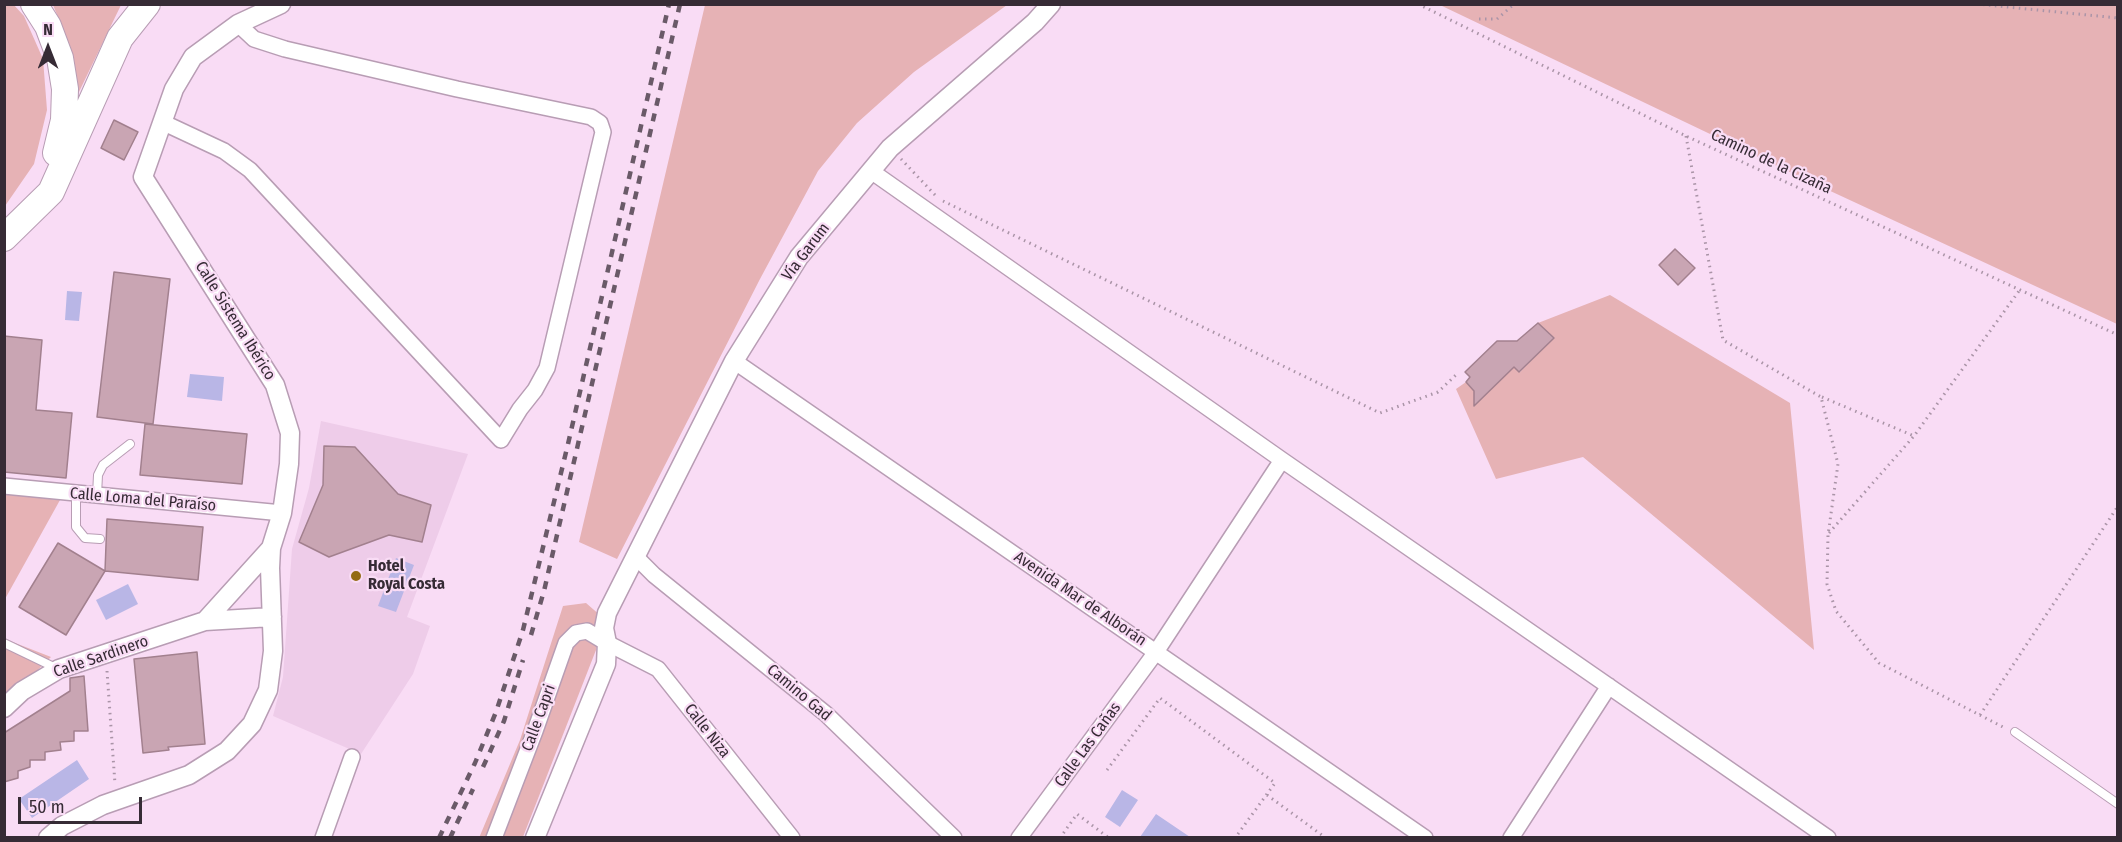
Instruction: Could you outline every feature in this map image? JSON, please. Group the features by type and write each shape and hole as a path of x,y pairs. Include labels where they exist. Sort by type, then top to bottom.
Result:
{"highway":[{"path":"34,4 48,26 60,58 65,89 64,120 56,153 35,206"},
{"path":"4,238 51,192 120,38 147,4"}],"street":[{"name":"Calle Sistema Ibérico","path":"48,837 62,826 103,806 189,775 227,751 252,724 268,690 273,651 271,548 282,513 289,464 290,433 275,385 143,177 174,89 194,57 238,24 281,4"},
{"name":"Vía Garum","path":"636,557 734,361 799,256 891,147 1035,22 1051,4"},
{"path":"162,122 224,151 250,170 501,440 547,368 603,132 600,123 591,117 285,50 254,39 238,24"},
{"path":"871,171 1282,460 1828,837"},
{"name":"Avenida Mar de Alborán","path":"734,361 1425,837"},
{"name":"Calle Las Cañas","path":"1019,837 1156,652 1282,460"},
{"name":"Calle Loma del Paraíso","path":"4,486 282,513"},
{"path":"206,621 271,548"},
{"path":"535,837 606,664 607,643 604,628 607,613 636,557"},
{"name":"Camino Gad","path":"636,557 654,575 826,714 954,837"},
{"name":"Calle Sardinero","path":"4,708 22,691 59,669 206,621 272,617"},
{"name":"Calle Capri","path":"494,837 566,643 576,633 587,631 607,643"},
{"name":"Calle Niza","path":"607,643 658,669 792,837"},
{"path":"1510,837 1609,686"},
{"path":"323,837 352,757"}],"lane":[{"path":"97,495 98,475 102,465 130,444"},
{"path":"76,493 76,527 85,538 100,539"},
{"path":"4,643 59,669"},
{"path":"2015,732 2118,804"}],"path":[{"name":"Camino de la Cizaña","path":"1418,4 1686,136 2118,335"},
{"path":"1479,19 1497,19 1514,4"},
{"path":"1977,4 2118,18"},
{"path":"1686,136 1723,340 1821,397 1914,436"},
{"path":"891,147 939,199 1380,413 1438,392 1458,373"},
{"path":"1828,535 1914,436 2019,291"},
{"path":"1821,397 1838,464 1828,535 1827,584 1836,610 1879,663 2015,732"},
{"path":"1980,715 2118,506"},
{"path":"108,685 113,761"},
{"path":"1107,770 1160,698 1275,783 1235,837"},
{"path":"1267,795 1326,837"},
{"path":"1060,837 1077,814 1109,837"}],"shaded area":[{"path":"13,4 24,16 43,59 47,110 34,164 5,206 4,5"},
{"path":"53,5 121,5 77,96 70,46"},
{"path":"705,5 1007,5 914,72 857,123 818,171 760,279 617,559 579,542"},
{"path":"1440,5 2117,5 2117,324 1798,176"},
{"path":"1610,295 1790,403 1814,650 1583,457 1496,479 1456,389 1466,382 1478,399 1482,398 1513,366 1520,372 1553,338 1538,323"},
{"name":"Hotel Royal Costa","path":"321,421 468,454 407,617 430,626 413,674 361,754 273,716 283,677 292,549 309,488"},
{"path":"4,494 60,500 5,599"},
{"path":"586,603 601,616 596,650 523,837 479,838 520,740 563,606"},
{"path":"5,639 51,657 5,702"}],"water":[{"path":"67,291 82,292 79,321 65,320"},
{"path":"190,374 224,377 222,401 187,397"},
{"path":"396,558 414,565 396,612 378,606"},
{"path":"128,584 138,604 106,620 96,600"},
{"path":"77,760 89,779 32,818 19,799"},
{"path":"1122,790 1138,800 1120,827 1105,817"},
{"path":"1156,814 1190,837 1140,837"}],"building":[{"path":"114,120 138,132 124,160 101,148"},
{"path":"1675,249 1695,268 1678,285 1659,265"},
{"path":"114,272 170,279 153,424 97,417"},
{"path":"1538,323 1554,338 1519,372 1514,367 1474,406 1474,391 1466,382 1470,377 1465,372 1497,341 1517,341"},
{"path":"4,336 42,340 36,410 72,413 66,478 4,472"},
{"path":"145,424 247,434 242,484 140,475"},
{"path":"324,446 355,447 398,494 431,505 422,542 389,535 329,557 299,542 323,485"},
{"path":"107,519 203,527 198,580 105,571"},
{"path":"58,543 105,571 66,635 19,607"},
{"path":"197,652 205,744 168,747 169,750 143,753 134,659"},
{"path":"84,676 88,731 74,731 74,741 60,742 61,750 45,752 45,760 30,760 30,767 18,771 18,778 4,782 4,733 70,691 70,678"}],"railway":[{"path":"439,838 475,763 496,712 523,630 669,4"},
{"path":"531,635 544,591 680,4"},
{"path":"483,767 504,721 523,660"},
{"path":"450,838 473,789"}],"place":[{"name":"Hotel Royal Costa","path":"356,576"}]}
